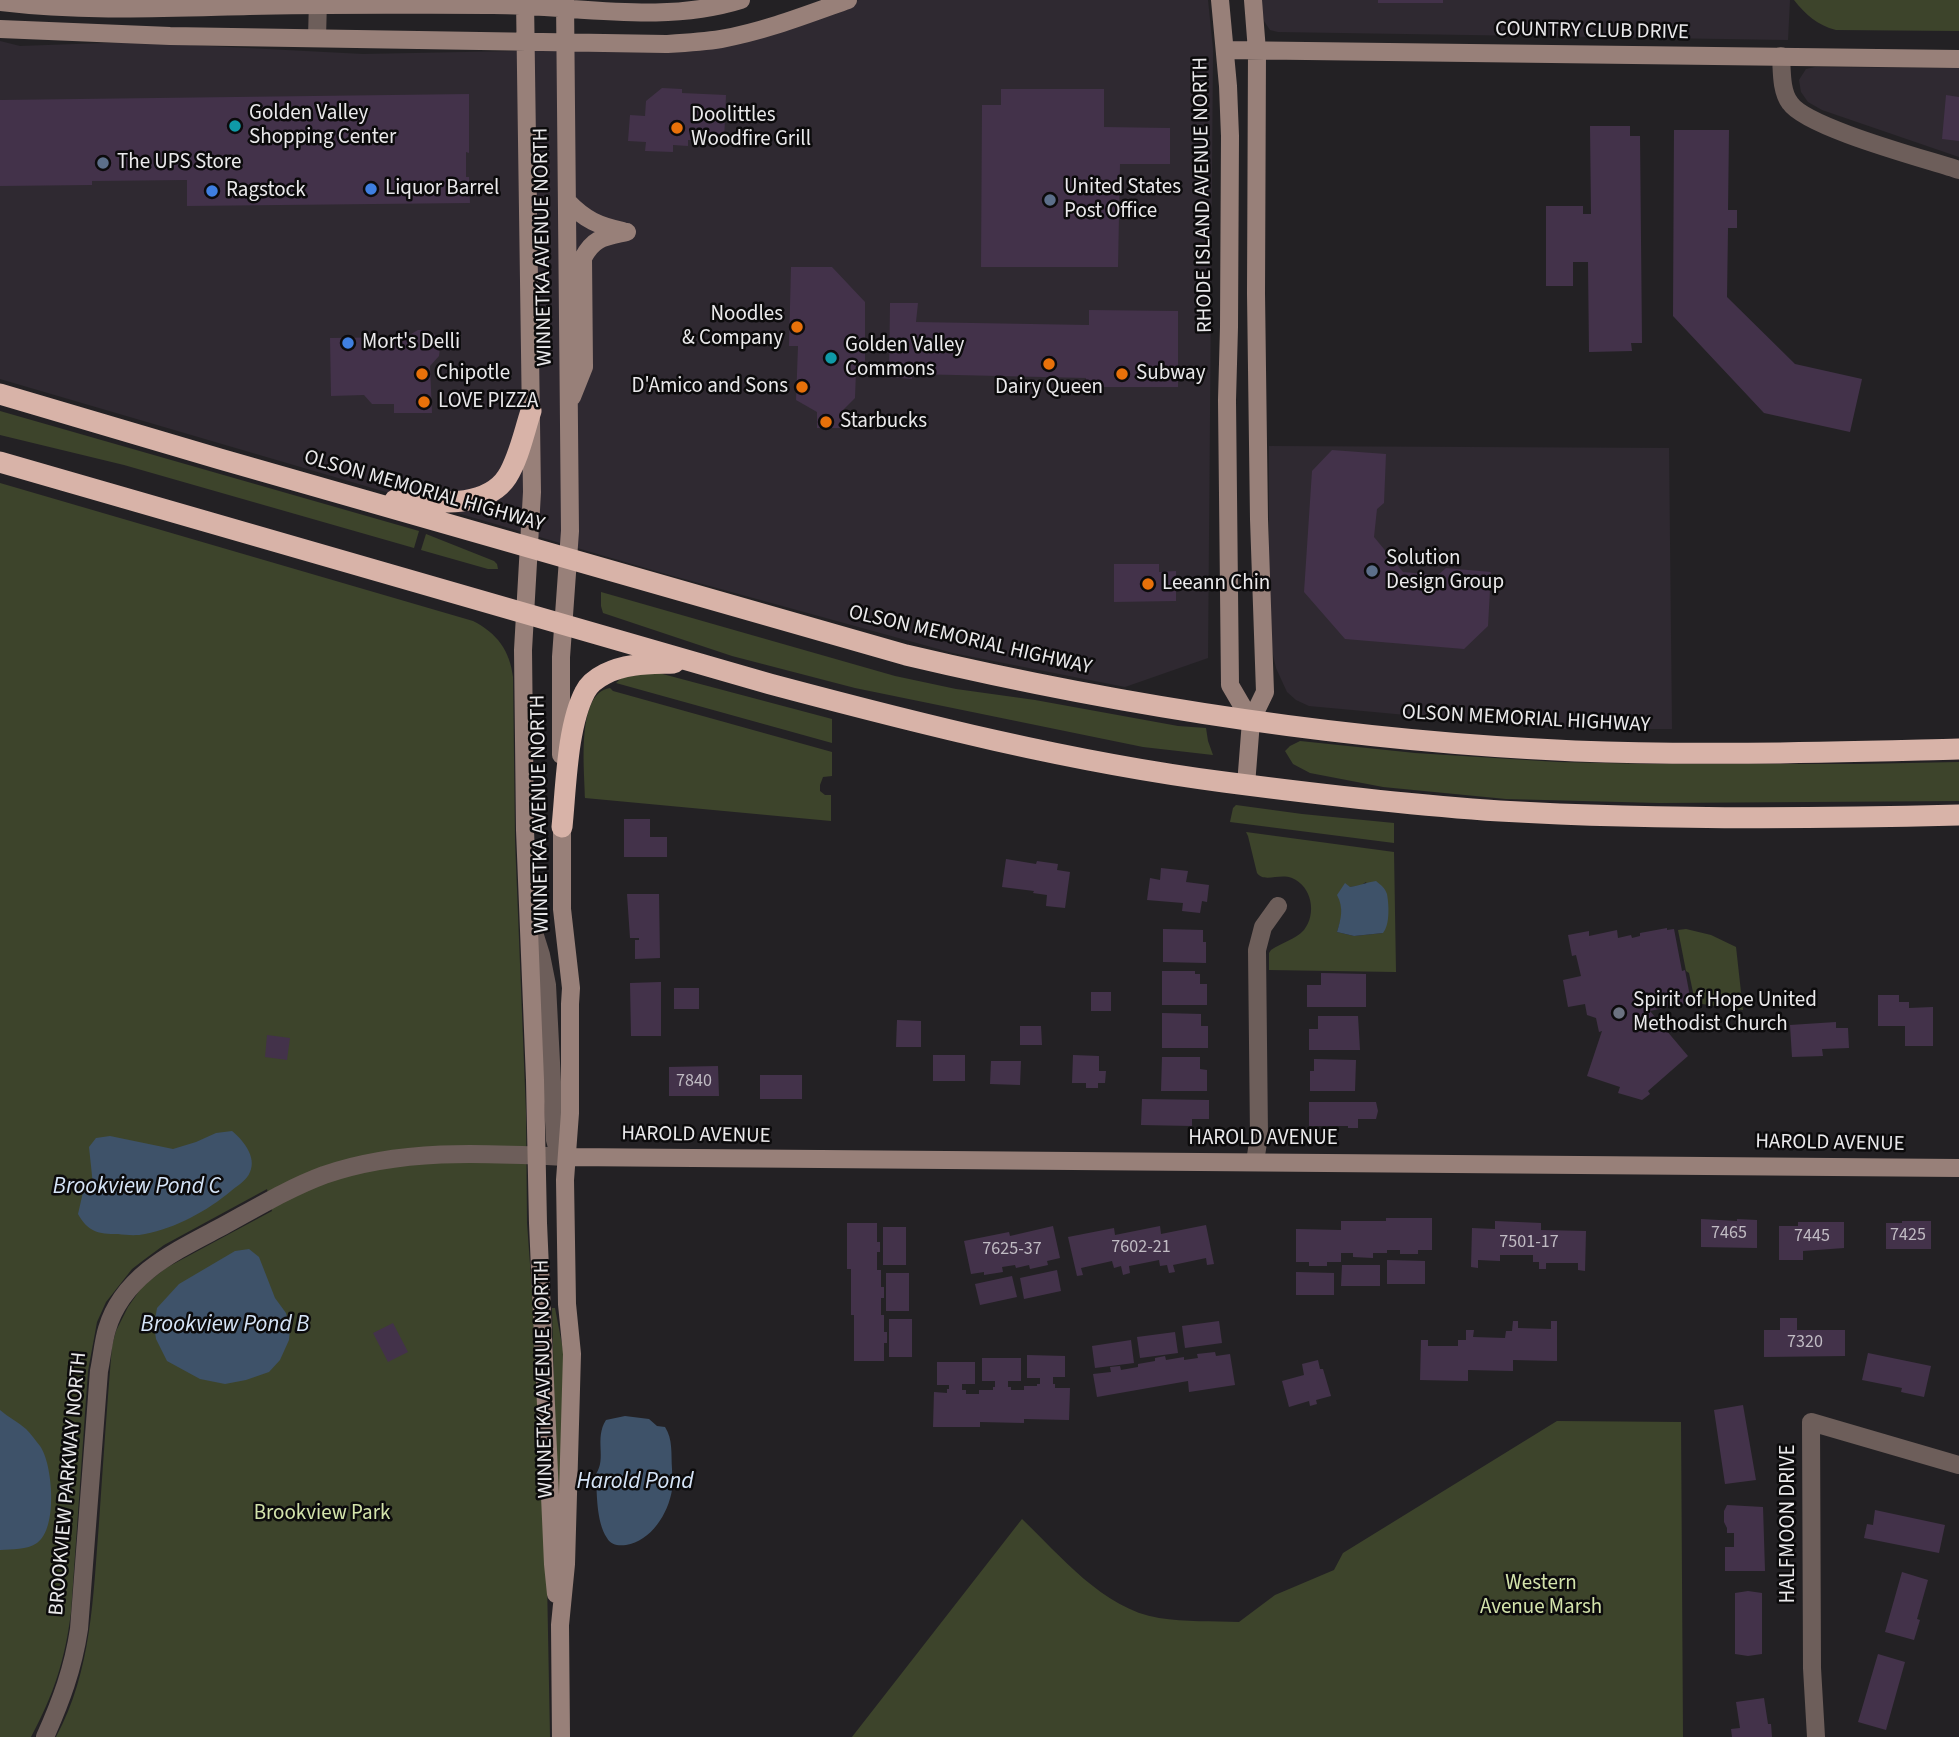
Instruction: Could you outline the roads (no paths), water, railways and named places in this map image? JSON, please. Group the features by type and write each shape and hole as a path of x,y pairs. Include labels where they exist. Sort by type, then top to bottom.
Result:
{"highway":[{"name":"OLSON MEMORIAL HIGHWAY","path":"0,394 568,559 944,664 1160,707 1322,730 1576,751 1703,753 1959,749"},
{"path":"366,500 461,500 490,493 497,489 514,463 531,411"},
{"path":"0,462 692,662 898,718 997,741 1169,774 1426,805 1566,814 1677,817 1959,815"},
{"path":"562,827 570,750 576,719 586,690 604,674 627,666 692,662"}],"street":[{"path":"0,2 525,3 665,12 741,0"},
{"path":"0,29 666,44 722,38 785,22 848,0"},
{"name":"RHODE ISLAND AVENUE NORTH","path":"1220,0 1230,136 1227,400 1230,685 1251,721"},
{"path":"1246,785 1251,721 1265,692 1256,293 1257,51 1253,0"},
{"path":"317,38 318,2"},
{"name":"WINNETKA AVENUE NORTH","path":"525,3 532,492 523,650 525,830 553,1564 560,1625"},
{"path":"93,33 94,4"},
{"name":"WINNETKA AVENUE NORTH","path":"561,1737 560,1625 567,1552 572,1354 567,1304 565,1180 570,1112 571,988 562,909 561,657 570,531 565,4"},
{"name":"COUNTRY CLUB DRIVE","path":"1225,50 1959,59"},
{"path":"1781,57 1786,96 1801,114 1848,135 1959,170"},
{"path":"567,201 580,215 594,223 627,232 600,238 590,244 583,258 583,367 569,405"},
{"path":"1255,1161 1259,1136 1257,950 1263,927 1278,906"},
{"path":"528,914 547,985 555,1140 558,1151 567,1157"},
{"name":"BROOKVIEW PARKWAY NORTH","path":"45,1737 67,1685 74,1660 79,1629 99,1371 107,1329 121,1298 151,1267 269,1201 349,1167 403,1157 448,1154 567,1157"},
{"name":"HAROLD AVENUE","path":"567,1157 1959,1168"},
{"name":"HALFMOON DRIVE","path":"1816,1737 1812,1668 1811,1422 1959,1465"}],"water":[{"path":"1376,881 1385,890 1388,899 1388,920 1383,933 1354,936 1337,932 1341,909 1337,895 1345,883 1350,887"},
{"name":"Brookview Pond C","path":"232,1131 250,1155 250,1172 222,1198 191,1218 168,1228 131,1235 94,1231 78,1214 83,1192 93,1185 89,1147 96,1138 110,1136 173,1149 216,1133"},
{"name":"Brookview Pond B","path":"249,1249 259,1257 275,1298 286,1313 290,1329 289,1340 280,1360 269,1372 225,1384 200,1379 167,1361 156,1339 154,1325 157,1308 179,1284 235,1251"},
{"path":"0,1410 30,1433 40,1446 48,1467 51,1511 48,1524 44,1536 37,1543 24,1548 0,1550"},
{"name":"Harold Pond","path":"625,1416 649,1419 657,1426 665,1427 670,1442 672,1485 667,1508 657,1525 643,1538 620,1545 613,1544 603,1531 596,1474 601,1461 601,1434 606,1420"}],"place":[{"name":"Golden Valley Shopping Center","path":"235,126"},
{"name":"Doolittles Woodfire Grill","path":"677,128"},
{"name":"The UPS Store","path":"103,163"},
{"name":"Liquor Barrel","path":"371,189"},
{"name":"Ragstock","path":"212,191"},
{"name":"United States Post Office","path":"1050,200"},
{"name":"Noodles & Company","path":"797,327"},
{"name":"Mort's Delli","path":"348,343"},
{"name":"Golden Valley Commons","path":"831,358"},
{"name":"Dairy Queen","path":"1049,364"},
{"name":"Chipotle","path":"422,374"},
{"name":"Subway","path":"1122,374"},
{"name":"D'Amico and Sons","path":"802,387"},
{"name":"LOVE PIZZA","path":"424,402"},
{"name":"Starbucks","path":"826,422"},
{"name":"Solution Design Group","path":"1372,571"},
{"name":"Leeann Chin","path":"1148,584"},
{"name":"Spirit of Hope United Methodist Church","path":"1619,1013"}],"park label":[{"name":"Brookview Park","path":"322,1514"},
{"name":"Western Avenue Marsh","path":"1541,1596"}]}
